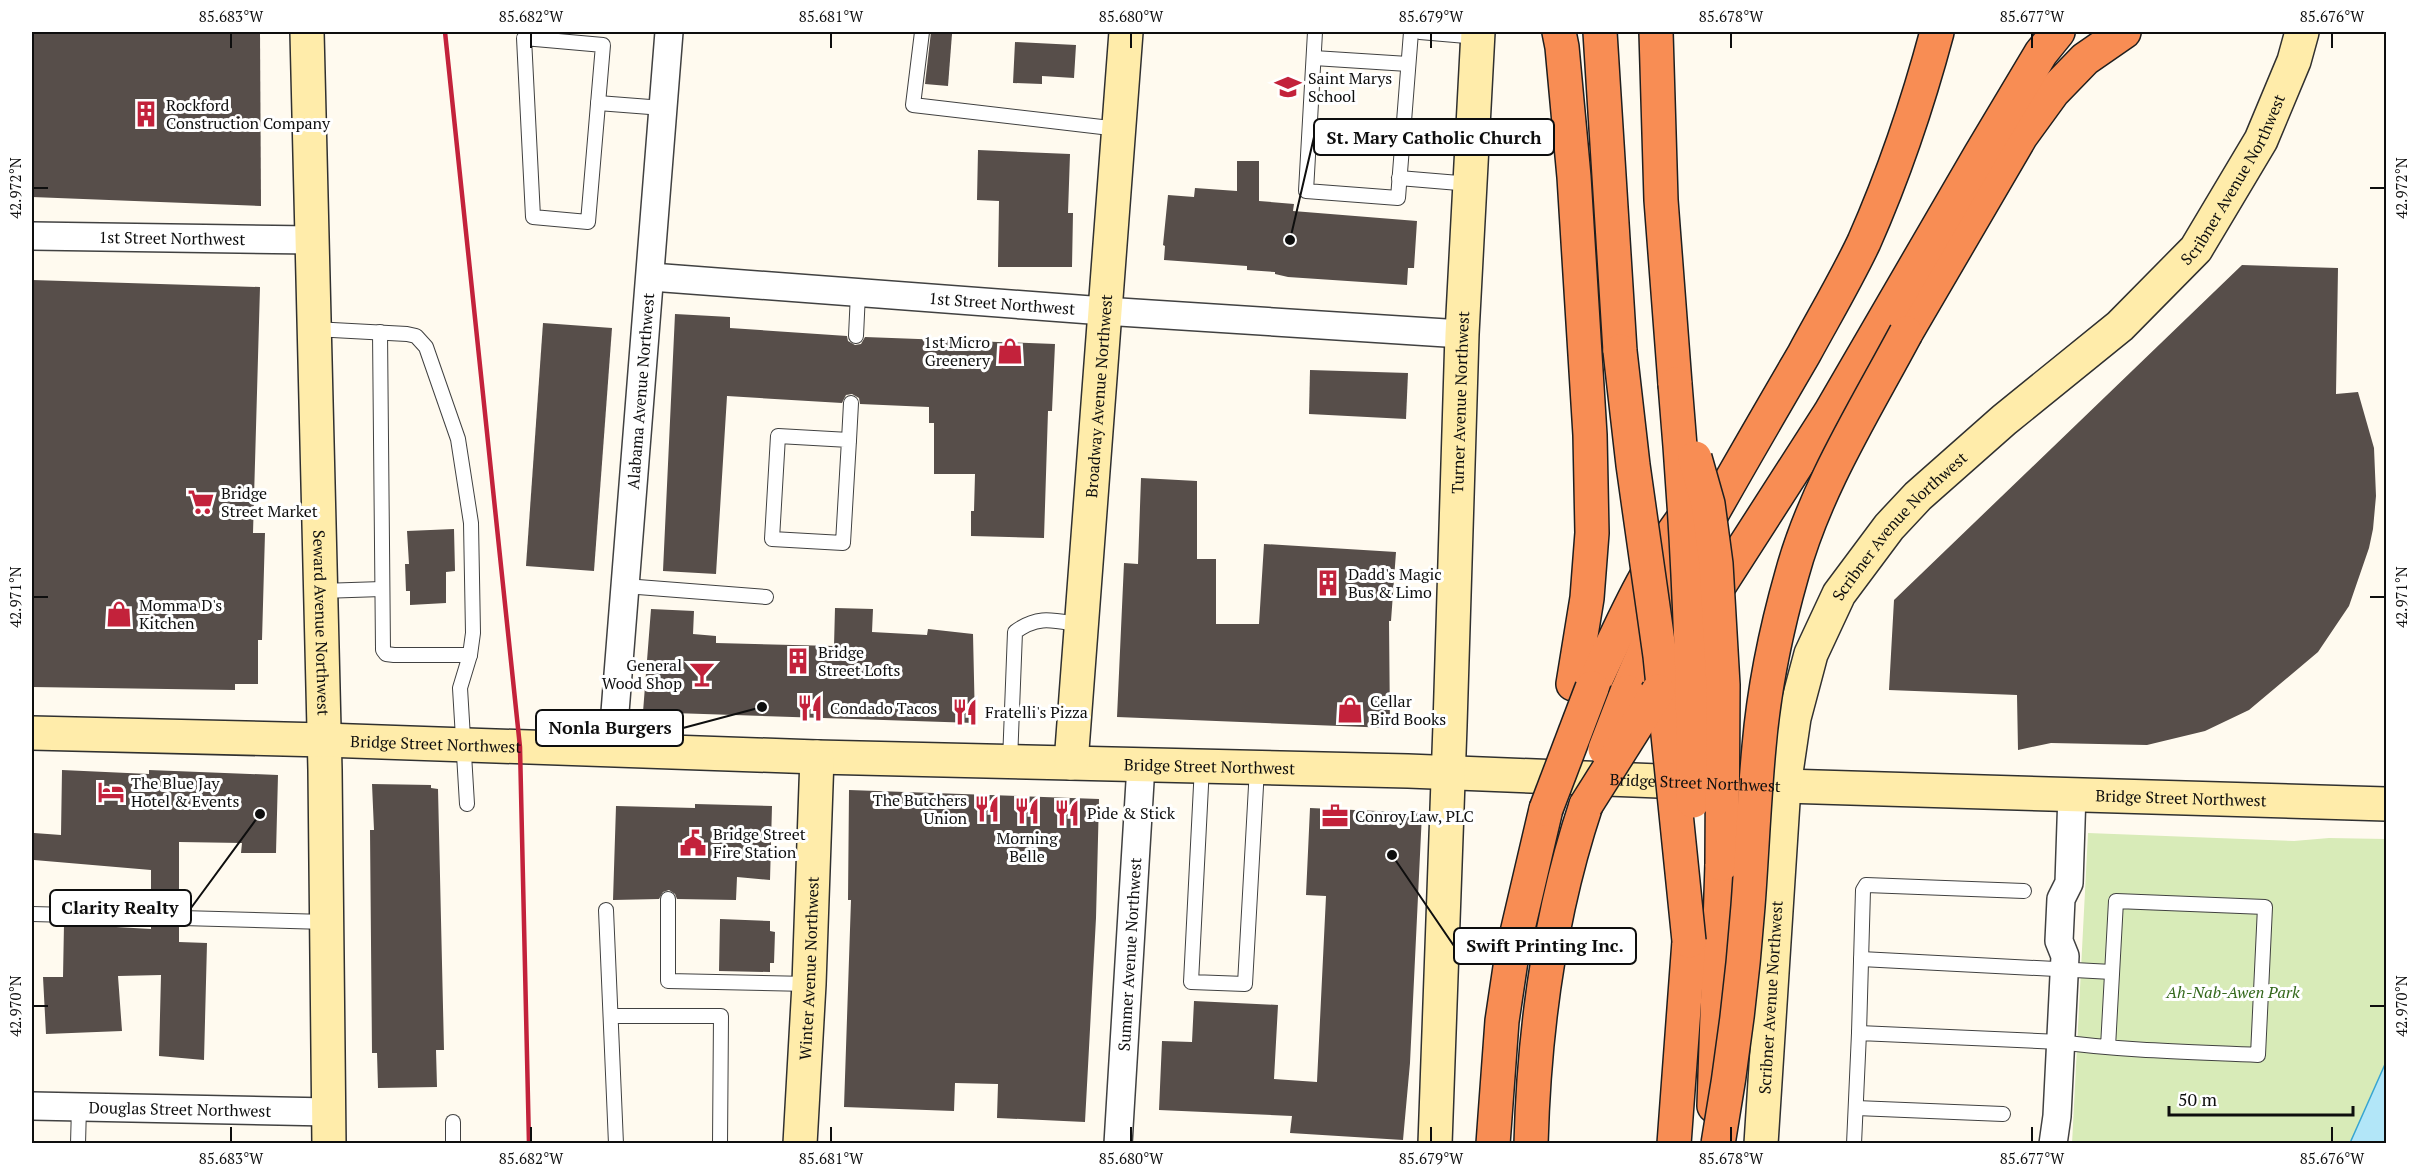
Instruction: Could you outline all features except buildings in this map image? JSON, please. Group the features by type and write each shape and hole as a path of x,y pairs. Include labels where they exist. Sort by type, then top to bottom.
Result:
{"highway":[{"path":"1493,1143 1502,1021 1512,954 1546,808 1583,686 1592,533 1590,435 1574,177 1559,32"},
{"path":"1600,32 1625,410 1660,656 1689,940"},
{"path":"1656,32 1661,200 1683,468 1693,745 1689,940 1674,1143"},
{"path":"1642,691 1662,611 1699,537 1772,413 1864,241 1905,136 1937,32"},
{"path":"1531,1143 1534,1065 1544,989 1569,866 1586,805 1642,691 1701,614 1830,413 2041,53 2058,32"},
{"path":"1716,1143 1733,1059 1748,907 1759,746 1771,663 1792,572 1842,453 1906,333 2021,136 2054,92 2085,59 2124,32"},
{"path":"1675,384 1708,504 1713,536 1723,685 1716,1143"},
{"path":"1583,686 1678,524 1772,413"}],"street":[{"name":"Seward Avenue Northwest","path":"307,32 324,740 329,1128"},
{"name":"Alabama Avenue Northwest","path":"612,750 669,32"},
{"name":"Broadway Avenue Northwest","path":"1071,763 1126,32"},
{"name":"Turner Avenue Northwest","path":"1435,1143 1462,334 1478,34"},
{"name":"Scribner Avenue Northwest","path":"1761,1143 1784,786 1794,718 1811,654 1839,594 1889,527 1918,496 2004,420 2120,326 2196,249 2261,140 2298,46"},
{"name":"1st Street Northwest","path":"32,236 312,240"},
{"name":"1st Street Northwest","path":"651,277 1104,312 1462,334"},
{"name":"Bridge Street Northwest","path":"32,733 324,740 818,757 1449,772 1784,786 2386,804"},
{"name":"Winter Avenue Northwest","path":"800,1143 818,757"},
{"name":"Summer Avenue Northwest","path":"1118,1143 1141,765"},
{"path":"2053,1143 2057,1116 2064,963 2073,941 2076,898 2069,883 2072,793"},
{"name":"Douglas Street Northwest","path":"32,1106 79,1107 329,1128"}],"lane":[{"path":"922,32 913,105 1119,129"},
{"path":"1315,32 1306,191 1398,198 1411,32"},
{"path":"1420,32 1478,34"},
{"path":"524,38 603,45 598,104 588,222 533,217 524,38"},
{"path":"1314,58 1408,64"},
{"path":"598,104 663,108"},
{"path":"1310,126 1403,132"},
{"path":"1400,178 1471,184"},
{"path":"856,336 858,293"},
{"path":"314,329 416,336 426,347 458,439 471,523 473,633 470,655 460,688 467,804"},
{"path":"380,332 382,650 386,654 470,655"},
{"path":"849,440 778,436 772,539 843,543 849,440 851,403"},
{"path":"625,586 766,597"},
{"path":"321,591 382,589"},
{"path":"1010,761 1015,632 1028,622 1050,620 1083,625"},
{"path":"1202,766 1191,982 1245,984 1257,768"},
{"path":"1854,1143 1863,890 1866,885 2024,891"},
{"path":"668,899 668,981 809,984"},
{"path":"1859,1033 2060,1042 2108,1047 2258,1055 2265,907 2116,901 2108,1047"},
{"path":"606,910 616,1143"},
{"path":"32,914 326,922"},
{"path":"1861,959 2064,963 2112,972"},
{"path":"611,1016 721,1016 720,1143"},
{"path":"78,1143 79,1107"},
{"path":"1856,1108 2003,1114"},
{"path":"453,1122 453,1143"}],"green space":[{"name":"Ah-Nab-Awen Park","path":"2088,833 2294,841 2329,838 2386,839 2386,1062 2350,1143 2072,1144"}],"water":[{"path":"2386,1062 2386,1143 2350,1143"}],"railway":[{"path":"445,32 520,747 529,1144"}],"place":[{"name":"Saint Marys School","path":"1288,87"},
{"name":"Rockford Construction Company","path":"146,114"},
{"name":"St. Mary Catholic Church","path":"1290,240"},
{"name":"1st Micro Greenery","path":"1010,351"},
{"name":"Bridge Street Market","path":"201,502"},
{"name":"Dadd's Magic Bus & Limo","path":"1328,583"},
{"name":"Momma D's Kitchen","path":"119,614"},
{"name":"Bridge Street Lofts","path":"798,661"},
{"name":"General Wood Shop","path":"702,674"},
{"name":"Nonla Burgers","path":"762,707"},
{"name":"Condado Tacos","path":"810,708"},
{"name":"Cellar Bird Books","path":"1350,710"},
{"name":"Fratelli's Pizza","path":"965,712"},
{"name":"The Blue Jay Hotel & Events","path":"111,792"},
{"name":"The Butchers Union","path":"987,809"},
{"name":"Morning Belle","path":"1027,811"},
{"name":"Pide & Stick","path":"1067,813"},
{"name":"Clarity Realty","path":"260,814"},
{"name":"Conroy Law, PLC","path":"1335,816"},
{"name":"Bridge Street Fire Station","path":"693,843"},
{"name":"Swift Printing Inc.","path":"1392,855"}]}
